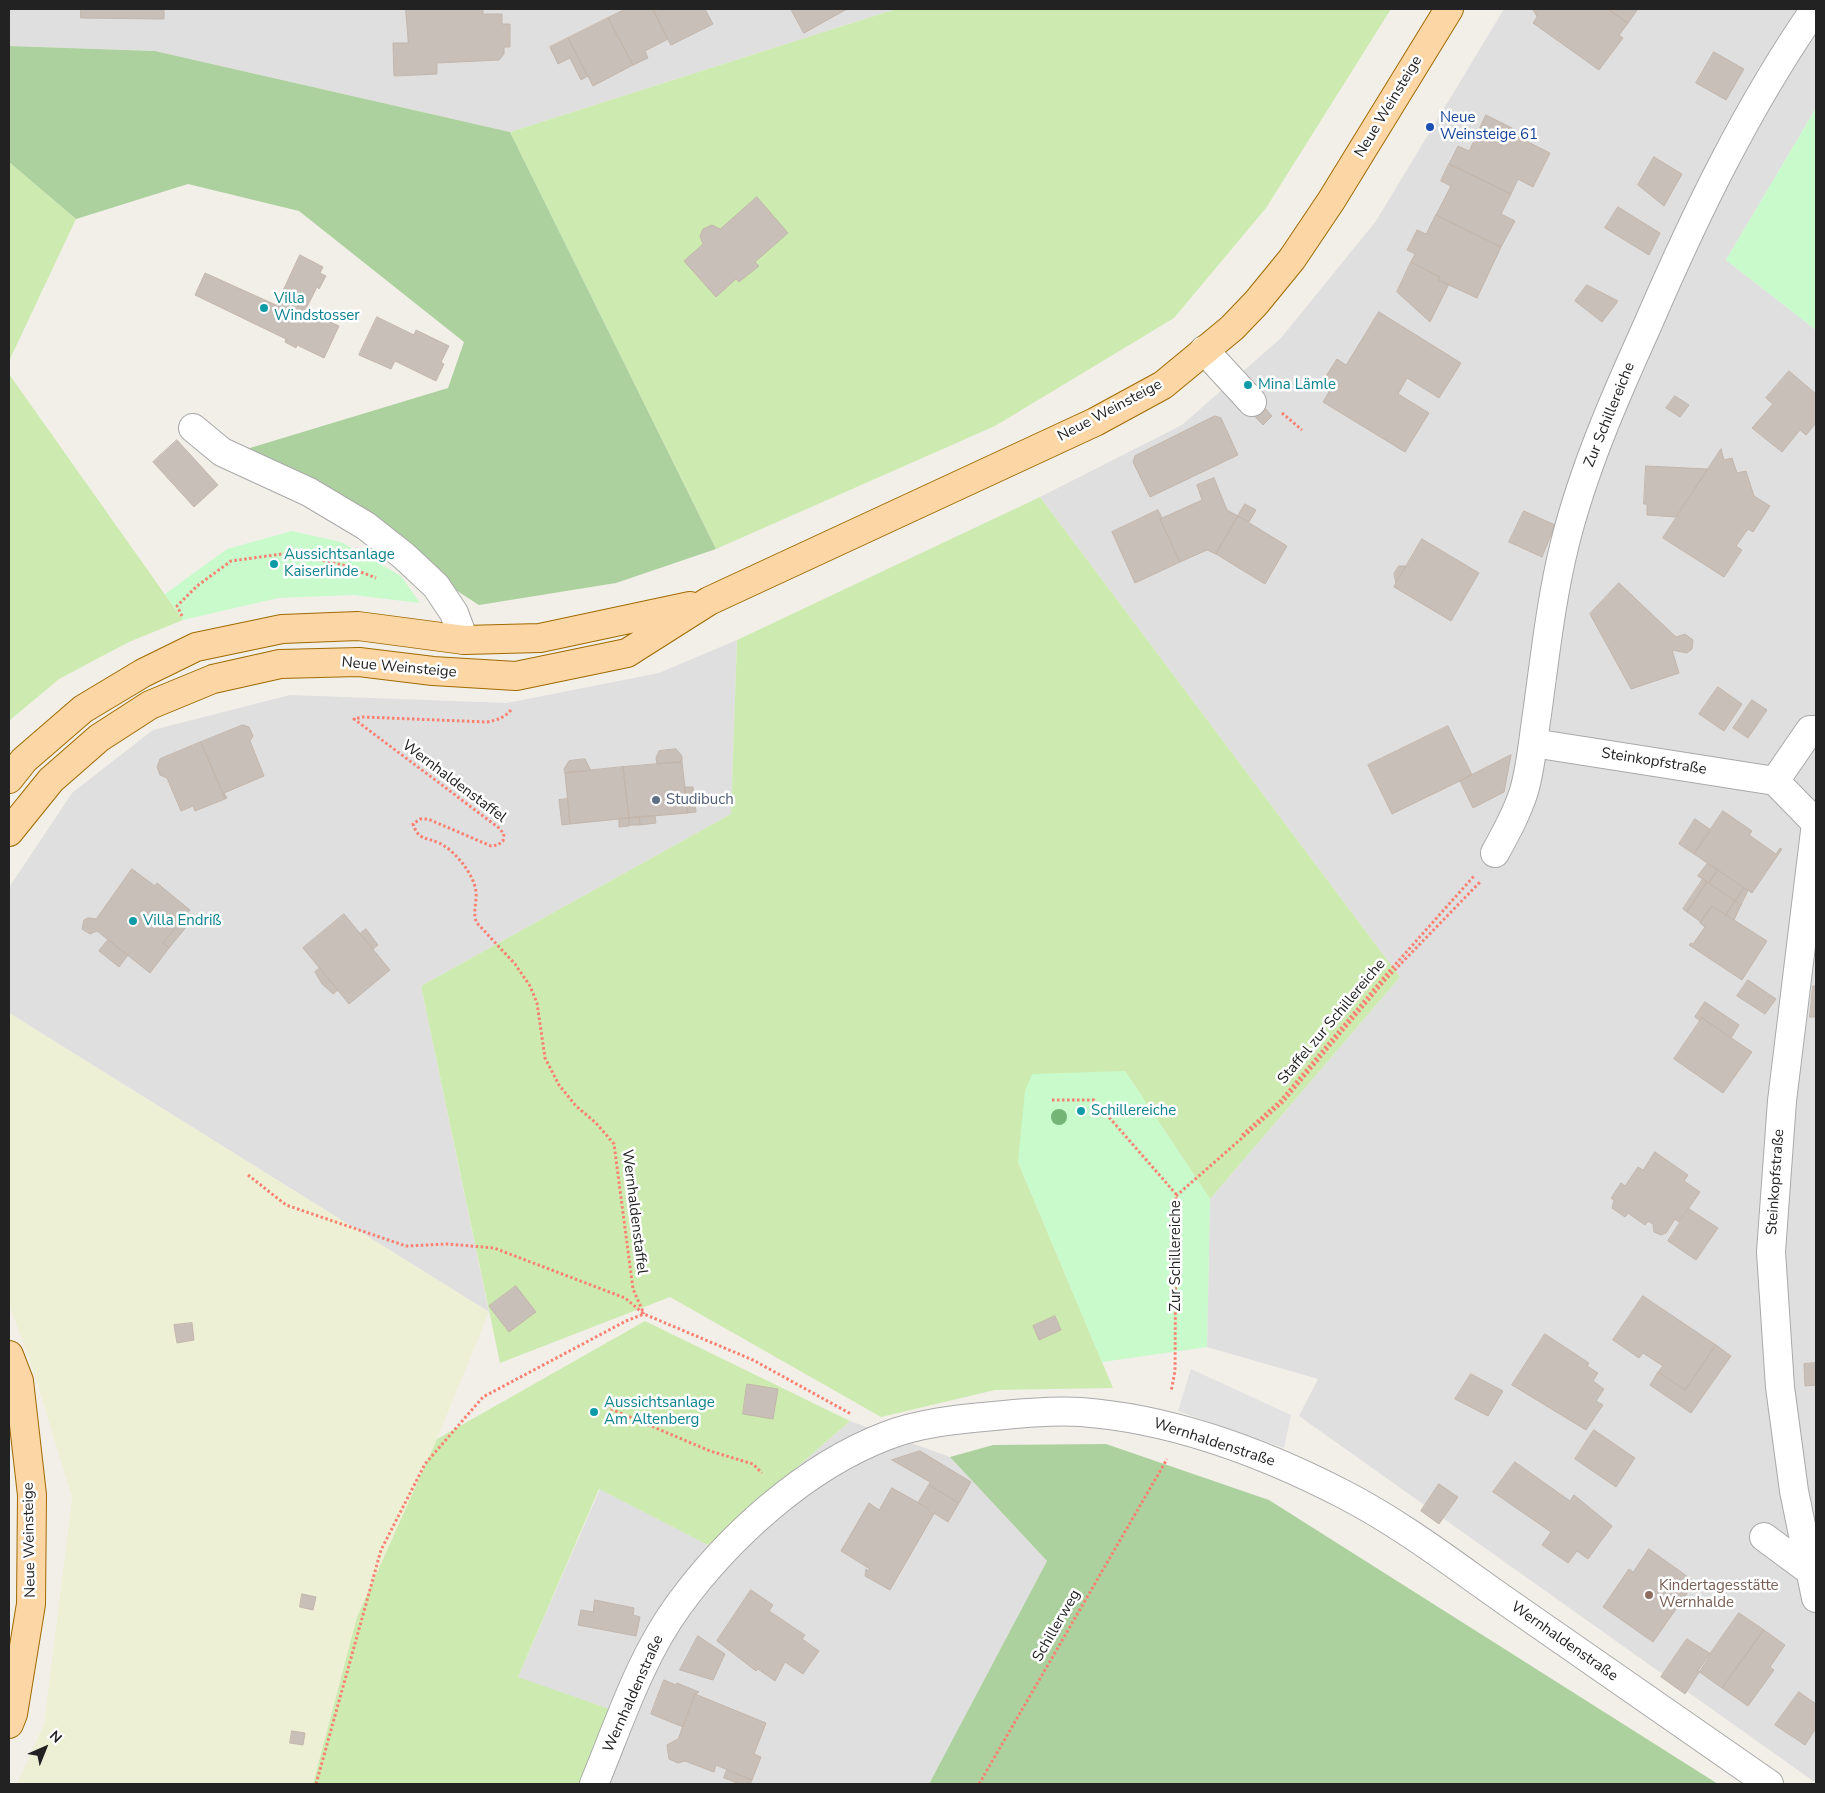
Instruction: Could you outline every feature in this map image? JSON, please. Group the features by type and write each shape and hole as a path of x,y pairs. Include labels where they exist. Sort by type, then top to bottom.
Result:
{"main road":[{"name":"Neue Weinsteige","path":"9,832 51,780 99,738 150,706 213,679 280,664 359,662 433,671 516,676 628,653 708,601 1095,422 1163,385 1232,328 1256,303 1292,259 1331,201 1449,9"},
{"name":"Neue Weinsteige","path":"9,779 24,760 84,708 143,673 196,647 282,629 358,626 464,640 540,638 708,601"},
{"name":"Neue Weinsteige","path":"9,1355 19,1380 32,1505 31,1604 13,1714 9,1724"}],"street":[{"name":"Zur Schillereiche","path":"1495,854 1515,816 1524,789 1533,743 1554,585 1586,472 1617,393 1659,298 1718,174 1783,54 1815,9"},
{"path":"1204,350 1252,402"},
{"path":"193,428 222,452 309,492 374,532 436,586 454,613 464,640"},
{"path":"1775,781 1810,730 1816,730"},
{"name":"Steinkopfstraße","path":"1533,743 1775,781 1816,823 1782,1101 1771,1252 1780,1386 1794,1491 1816,1598"},
{"name":"Wernhaldenstraße","path":"594,1784 642,1671 656,1642 677,1608 714,1560 762,1514 808,1479 854,1450 889,1435 961,1420 1030,1413 1077,1412 1116,1415 1164,1425 1278,1464 1349,1497 1387,1520 1769,1784"},
{"path":"1764,1537 1810,1572"}],"path":[{"path":"196,647 177,606 197,586 231,561 288,553 343,565 376,578 382,584"},
{"name":"Wernhaldenstaffel","path":"474,720 363,716 354,719 504,834 503,841 498,846 491,846 428,819 420,818 413,824 416,833 423,839 438,843 450,850 462,862 473,881 476,893 474,917 477,923 516,964 530,986 537,1004 546,1058 559,1085 576,1106 614,1144 633,1289 644,1314"},
{"path":"1176,1195 1283,1102 1387,978 1495,866 1495,854"},
{"name":"Staffel zur Schillereiche","path":"1176,1195 1282,1100 1385,976 1495,854"},
{"name":"Zur Schillereiche","path":"1052,1100 1094,1100 1176,1195 1175,1371 1164,1425"},
{"path":"248,1175 286,1204 406,1246 448,1244 494,1248 625,1298 644,1314 753,1360 889,1435"},
{"path":"316,1784 381,1550 425,1464 483,1397 626,1321 644,1314"},
{"path":"606,1407 710,1451 753,1464 785,1497"},
{"name":"Schillerweg","path":"978,1784 1155,1480"}],"shaded area":[{"path":"9,9 896,9 510,132 155,51 9,46"},
{"path":"1504,9 1816,9 1816,108 1726,260 1816,330 1816,1783 1299,1416 1318,1379 1207,1347 1210,1199 1400,977 1040,497 1182,425 1281,338 1376,221"},
{"path":"737,640 731,814 421,986 489,1312 9,1013 10,886 72,793 153,730 290,695 507,703 659,673"},
{"path":"1191,1369 1291,1415 1284,1448 1178,1411"},
{"path":"850,1421 950,1457 1047,1561 929,1784 582,1784 518,1677 600,1489 708,1545"}],"green space":[{"path":"896,9 1391,9 1266,208 1174,318 995,426 716,549 510,132"},
{"path":"9,46 155,51 510,132 716,549 616,583 479,605 240,451 448,388 464,342 299,211 188,184 76,219 9,162"},
{"path":"1816,108 1816,330 1726,260"},
{"path":"9,162 76,219 9,361"},
{"path":"9,374 183,620 129,642 59,679 9,721"},
{"path":"1040,497 1400,977 1210,1199 1125,1071 1018,1162 1113,1388 995,1390 881,1417 670,1297 500,1363 421,986 731,814 737,640"},
{"path":"292,531 341,542 401,576 420,603 354,595 278,598 183,620 165,594 227,549"},
{"path":"9,1013 489,1312 437,1439 357,1617 313,1784 17,1784 44,1724 72,1498 35,1376 9,1304"},
{"path":"1125,1071 1210,1199 1207,1347 1102,1362 1018,1162 1025,1091 1032,1074"},
{"path":"645,1321 850,1421 708,1545 599,1489 518,1677 612,1710 582,1784 313,1784 357,1617 437,1439"},
{"path":"1106,1444 1269,1500 1718,1784 929,1784 1047,1561 950,1457 993,1445"}],"building":[{"path":"81,9 164,9 164,19 81,18"},
{"path":"406,9 483,9 483,14 502,14 502,24 510,24 510,47 504,47 504,54 499,60 437,63 437,74 394,76 393,43 408,43"},
{"path":"626,9 653,9 668,39 645,51 648,58 633,65 608,18"},
{"path":"653,9 705,9 713,24 671,45"},
{"path":"791,9 847,9 804,33"},
{"path":"1533,9 1608,9 1628,23 1619,35 1623,38 1599,70 1533,23 1537,17"},
{"path":"1608,9 1638,9 1628,23"},
{"path":"608,18 633,65 593,86 568,38"},
{"path":"568,38 588,76 581,80 570,58 558,64 550,47"},
{"path":"1714,52 1744,69 1726,100 1696,83"},
{"path":"1486,115 1514,129 1512,134 1550,153 1533,187 1518,179 1511,194 1449,164 1458,146 1469,151"},
{"path":"1654,157 1682,174 1664,206 1638,185"},
{"path":"1449,164 1511,194 1501,214 1515,221 1501,247 1436,215 1451,186 1441,181"},
{"path":"757,197 788,233 755,262 759,266 739,282 736,279 716,297 684,261 703,244 700,236 703,229 712,225 720,229"},
{"path":"1618,207 1660,233 1649,255 1605,228"},
{"path":"1436,215 1501,247 1477,298 1438,280 1440,277 1411,262 1415,254 1407,250 1417,230 1426,234"},
{"name":"Villa Windstosser","path":"300,255 323,267 320,273 326,276 319,289 317,287 305,311 339,326 324,358 297,345 296,348 285,342 286,339 195,295 205,273 276,305"},
{"path":"1411,262 1440,277 1438,280 1449,284 1430,322 1397,292"},
{"path":"1587,285 1618,301 1602,322 1575,301"},
{"path":"1379,312 1461,363 1439,398 1407,378 1398,394 1429,413 1405,452 1323,402 1330,390 1321,384 1337,359 1346,365"},
{"path":"377,317 414,335 416,330 449,346 441,362 444,364 436,381 395,361 391,369 359,355"},
{"path":"1789,371 1816,394 1816,423 1806,435 1800,430 1782,452 1752,428 1773,404 1766,398"},
{"path":"1675,396 1689,405 1680,417 1666,408"},
{"path":"1256,398 1272,416 1263,425 1246,407"},
{"path":"1215,416 1221,418 1238,455 1150,497 1133,462 1135,456"},
{"path":"177,440 218,485 194,507 153,462"},
{"path":"1721,449 1724,460 1732,458 1737,473 1746,471 1754,496 1770,506 1753,532 1748,529 1736,546 1742,550 1724,577 1663,538"},
{"path":"1646,466 1708,469 1676,517 1647,515 1647,504 1644,504"},
{"path":"1214,478 1227,510 1238,516 1216,554 1207,550 1180,562 1160,519 1202,500 1197,485"},
{"path":"1245,504 1256,510 1249,522 1238,516"},
{"path":"1158,510 1162,518 1160,519 1180,562 1135,583 1112,532"},
{"path":"1524,511 1555,525 1542,557 1509,542"},
{"path":"1238,516 1287,546 1265,584 1216,554"},
{"path":"1422,539 1479,573 1451,621 1394,587"},
{"path":"1399,566 1406,566 1396,583 1394,574"},
{"path":"1619,583 1676,637 1685,634 1693,640 1692,649 1687,653 1672,650 1679,673 1631,689 1590,614"},
{"path":"1718,687 1742,704 1724,731 1699,714"},
{"path":"1752,700 1767,710 1748,738 1733,728"},
{"path":"243,725 249,727 253,736 250,741 264,776 224,793 227,798 225,799 201,742"},
{"path":"1448,726 1472,775 1392,814 1368,765"},
{"path":"201,742 225,799 195,811 193,806 181,811 167,778 160,775 157,767 160,759"},
{"path":"676,749 682,756 682,762 657,764 656,758 659,751"},
{"path":"1511,755 1504,792 1473,808 1460,781"},
{"path":"585,759 591,771 565,773 564,769 569,761"},
{"path":"682,762 688,813 629,818 623,767"},
{"path":"623,767 629,818 570,824 565,773"},
{"path":"685,787 693,787 696,812 688,813"},
{"path":"568,799 570,824 562,825 559,800"},
{"path":"1723,811 1752,831 1749,835 1776,854 1780,848 1782,849 1752,893 1694,854"},
{"path":"655,816 656,823 640,825 639,817"},
{"path":"639,817 640,825 629,825 629,818"},
{"path":"629,818 629,826 619,827 619,819"},
{"path":"1695,819 1711,830 1694,854 1679,844"},
{"path":"1708,863 1718,870 1709,883 1698,876"},
{"name":"Villa Endriß","path":"132,869 155,886 157,883 190,910 163,943 169,948 150,973 97,931 90,934 82,929 84,920 88,918 96,919"},
{"path":"1718,870 1744,888 1735,901 1709,883"},
{"path":"1703,879 1707,882 1687,912 1683,909"},
{"path":"1707,882 1735,901 1726,915 1712,906 1701,922 1687,912"},
{"path":"1744,888 1748,890 1741,905 1735,901"},
{"path":"1735,901 1741,905 1734,920 1726,915"},
{"path":"1712,906 1767,941 1742,980 1689,945 1693,944 1705,927 1700,923"},
{"path":"344,914 390,970 349,1004 303,948"},
{"path":"181,922 187,926 169,948 163,943"},
{"path":"366,929 378,945 373,949 360,934"},
{"path":"108,940 128,955 119,967 99,951"},
{"path":"320,968 338,990 333,994 322,984 315,972"},
{"path":"1748,980 1776,999 1765,1014 1737,996"},
{"path":"1813,986 1816,986 1816,1017 1810,1017"},
{"path":"1705,1002 1739,1025 1731,1038 1702,1018 1700,1021 1695,1017"},
{"path":"1702,1018 1752,1052 1723,1093 1674,1059"},
{"path":"1655,1152 1688,1175 1684,1181 1700,1192 1679,1222 1675,1219 1666,1233 1661,1235 1654,1232 1653,1224 1648,1221 1645,1225 1628,1213 1625,1217 1612,1208 1614,1200 1611,1198 1621,1183 1625,1186 1638,1167 1643,1170"},
{"path":"1689,1209 1718,1228 1696,1260 1668,1241"},
{"path":"516,1286 536,1312 509,1332 489,1306"},
{"path":"1643,1296 1716,1345 1685,1390 1658,1372 1663,1366 1643,1353 1639,1358 1613,1340"},
{"path":"1055,1316 1061,1330 1039,1340 1033,1326"},
{"path":"192,1323 194,1340 177,1343 174,1325"},
{"path":"1545,1334 1589,1363 1587,1366 1598,1373 1593,1381 1604,1389 1596,1401 1603,1405 1586,1430 1512,1385"},
{"path":"1716,1345 1731,1356 1691,1413 1650,1385 1658,1372 1685,1390"},
{"path":"1816,1363 1816,1385 1805,1386 1804,1364"},
{"path":"1471,1374 1503,1391 1488,1416 1455,1399"},
{"path":"747,1384 778,1389 773,1419 743,1414"},
{"path":"1594,1430 1635,1458 1616,1487 1575,1459"},
{"path":"920,1451 971,1482 959,1503 929,1485 930,1482 892,1460"},
{"path":"1515,1462 1570,1501 1574,1495 1612,1526 1588,1559 1577,1551 1568,1563 1542,1545 1551,1532 1493,1492"},
{"path":"1439,1484 1458,1497 1439,1524 1421,1511"},
{"path":"929,1485 959,1503 948,1522 918,1503"},
{"path":"892,1488 935,1512 890,1590 865,1576 866,1569 869,1571 870,1569 841,1551 869,1503 879,1510"},
{"name":"Kindertagesstätte Wernhalde","path":"1649,1549 1695,1582 1653,1642 1603,1607 1629,1569 1633,1572"},
{"path":"751,1590 773,1605 769,1611 805,1635 802,1639 819,1651 803,1674 785,1662 775,1681 758,1669 756,1671 717,1641"},
{"path":"302,1594 316,1597 313,1610 300,1607"},
{"path":"595,1600 634,1608 633,1615 640,1617 636,1636 578,1625 581,1610 593,1612"},
{"path":"1739,1613 1764,1630 1722,1688 1698,1671"},
{"path":"1764,1630 1785,1645 1770,1667 1774,1670 1748,1706 1722,1688"},
{"path":"698,1636 725,1654 713,1680 680,1670"},
{"path":"1687,1639 1711,1654 1685,1694 1661,1677"},
{"path":"664,1680 699,1692 695,1694 683,1727 651,1714"},
{"path":"1799,1692 1816,1704 1816,1728 1805,1745 1775,1725"},
{"path":"695,1694 766,1723 754,1754 761,1757 752,1780 716,1765 714,1772 685,1761 678,1763 669,1759 667,1745 678,1739"},
{"path":"292,1731 305,1733 303,1745 290,1743"},
{"path":"727,1770 752,1780 750,1784 740,1784 724,1778"}],"place":[{"name":"Neue Weinsteige 61","path":"1430,127"},
{"name":"Villa Windstosser","path":"264,308"},
{"name":"Mina Lämle","path":"1248,385"},
{"name":"Aussichtsanlage Kaiserlinde","path":"274,564"},
{"name":"Studibuch","path":"656,800"},
{"name":"Villa Endriß","path":"133,921"},
{"name":"Schillereiche","path":"1081,1111"},
{"name":"Aussichtsanlage Am Altenberg","path":"594,1412"},
{"name":"Kindertagesstätte Wernhalde","path":"1649,1595"}]}
